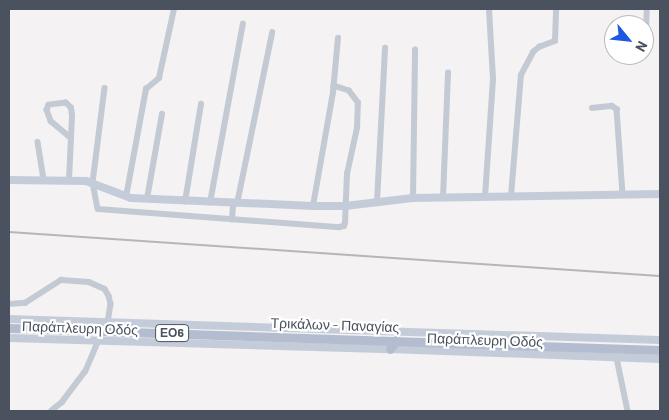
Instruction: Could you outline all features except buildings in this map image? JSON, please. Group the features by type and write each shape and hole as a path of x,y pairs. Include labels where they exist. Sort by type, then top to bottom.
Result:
{"main road":[{"name":"Τρικάλων - Παναγίας","path":"9,328 396,340 617,353 660,350"},
{"path":"335,338 343,347"},
{"path":"617,353 625,339"},
{"path":"390,349 396,340"}],"street":[{"path":"126,197 146,89 159,78 174,9"},
{"path":"485,197 494,79 489,9"},
{"path":"510,196 521,75 533,52 539,47 555,41 556,9"},
{"path":"210,203 243,24"},
{"path":"232,220 272,33"},
{"path":"313,206 334,86 338,38"},
{"path":"377,202 385,48"},
{"path":"413,198 415,50"},
{"path":"442,198 448,73"},
{"path":"105,88 93,183 96,206 100,210 342,227 345,223 347,174 357,128 358,103 349,91 334,86"},
{"path":"69,180 72,112 69,104 49,105 46,110 51,121 70,137"},
{"path":"185,202 201,104"},
{"path":"592,108 612,106 617,109 623,195"},
{"path":"147,199 162,114"},
{"path":"38,142 44,179"},
{"path":"9,180 44,179 93,183 126,197 147,199 313,206 345,206 413,198 660,194"},
{"path":"9,304 25,303 61,280 89,282 105,289 109,296 112,304 108,323"},
{"name":"Παράπλευρη Οδός","path":"9,319 660,340"},
{"name":"Παράπλευρη Οδός","path":"9,338 390,349 617,353 660,359"},
{"path":"51,411 62,402 82,377 98,341"},
{"path":"617,353 628,411"}],"railway":[{"path":"9,232 660,276"}]}
